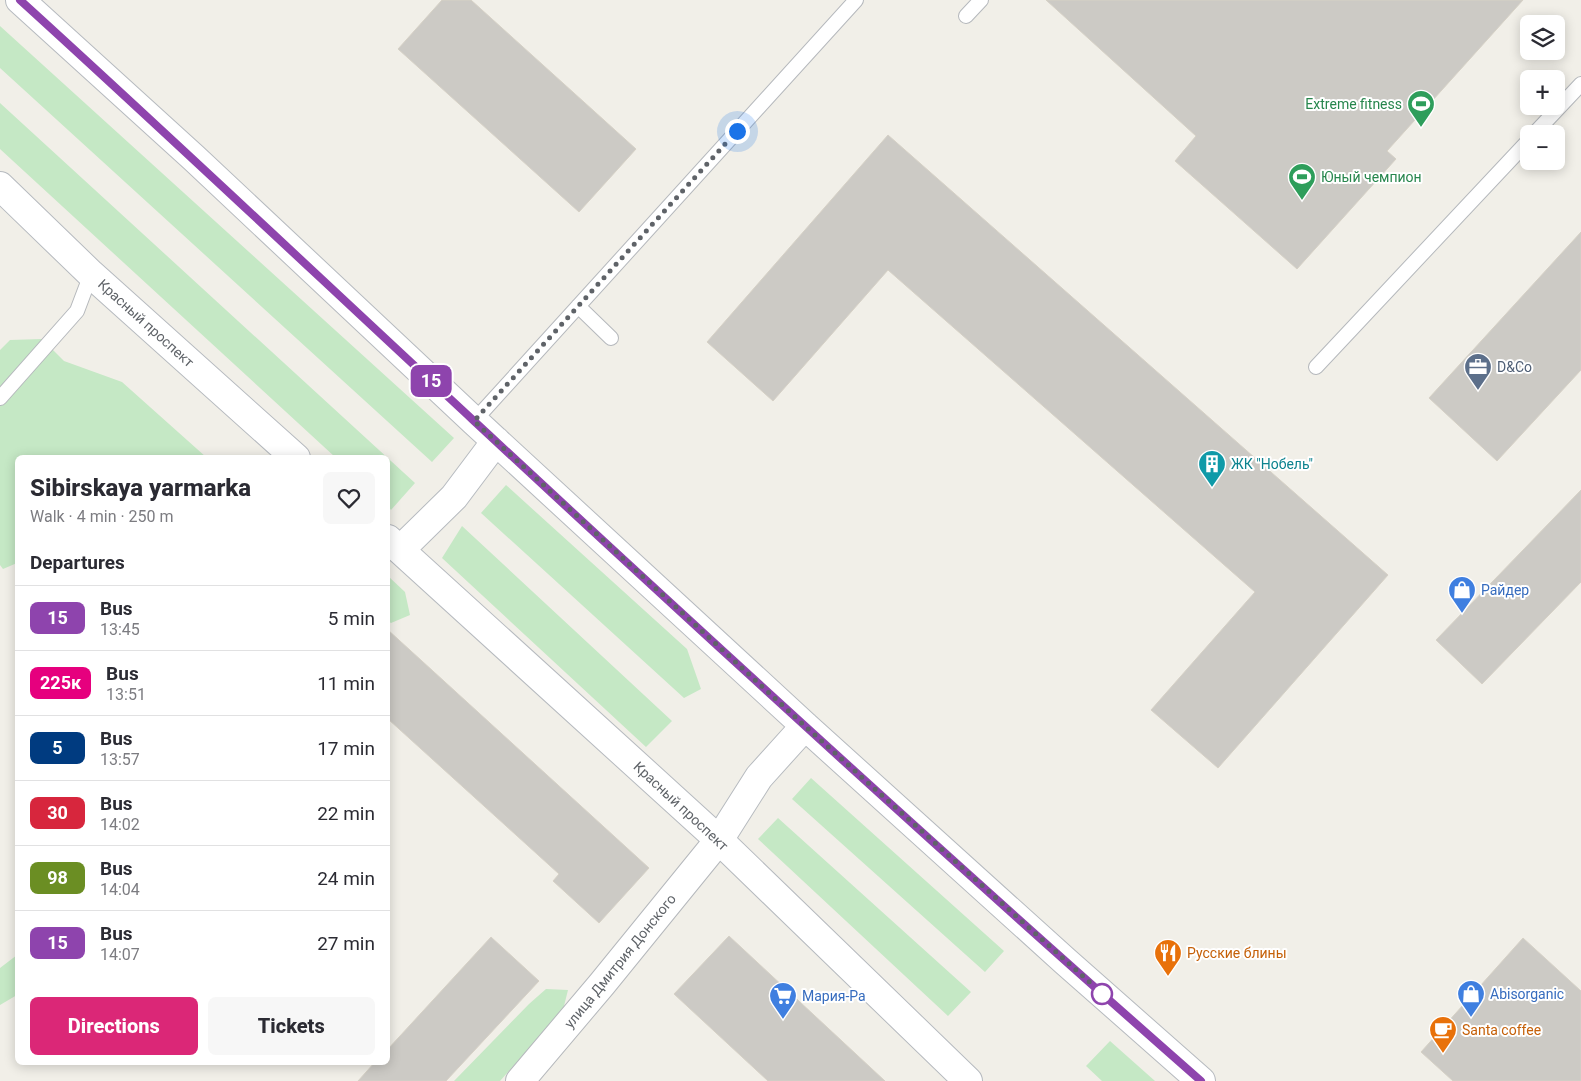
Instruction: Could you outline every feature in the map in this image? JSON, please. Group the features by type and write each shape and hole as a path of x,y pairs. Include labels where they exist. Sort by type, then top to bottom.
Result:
{"main road":[{"path":"20,0 186,151 474,421 805,726 1065,962 1201,1081"},
{"name":"Красный проспект","path":"0,186 91,274 293,455"},
{"path":"394,545 454,497 496,441"},
{"name":"Красный проспект","path":"394,545 719,840 968,1081"},
{"name":"улица Дмитрия Донского","path":"520,1081 719,840 759,777 805,726"}],"lane":[{"path":"474,421 856,0"},
{"path":"966,16 981,0"},
{"path":"1542,125 1581,84"},
{"path":"1316,367 1520,150"},
{"path":"0,398 77,311 91,274"},
{"path":"578,306 611,338"}],"green space":[{"path":"0,26 454,438 432,462 0,68"},
{"path":"0,103 385,455 333,455 0,149"},
{"path":"42,339 64,361 122,382 204,455 15,455 15,564 3,569 0,565 0,350 10,340"},
{"path":"390,460 415,483 391,510 390,509"},
{"path":"506,485 687,649 701,689 684,698 481,513"},
{"path":"462,526 672,721 646,747 442,558"},
{"path":"390,578 405,592 410,615 391,623"},
{"path":"811,778 1004,951 985,972 792,799"},
{"path":"778,818 971,992 948,1016 758,839"},
{"path":"15,957 15,996 0,1005 0,968"},
{"path":"546,989 568,990 563,1010 500,1081 454,1081 529,1004"},
{"path":"1110,1041 1155,1081 1102,1081 1086,1066"}],"building":[{"path":"442,0 471,0 636,149 579,212 398,49"},
{"path":"1046,0 1523,0 1387,151 1396,159 1297,269 1175,161 1196,136"},
{"name":"ЖК \"Нобель\"","path":"888,135 1388,575 1218,768 1151,710 1255,592 888,270 773,401 707,342"},
{"path":"1581,232 1581,370 1497,461 1429,398"},
{"path":"1581,490 1581,582 1482,684 1436,640"},
{"path":"390,632 649,868 599,923 553,881 559,874 390,721"},
{"path":"729,936 885,1081 768,1081 674,994"},
{"path":"491,937 539,981 446,1081 358,1081 372,1065 390,1065 390,1047"},
{"path":"1523,938 1581,991 1581,1081 1453,1081 1421,1052"}],"bus line":[{"name":"15","path":"20,0 194,158 474,421 805,726 1065,962 1201,1081"}],"place":[{"name":"Extreme fitness","path":"1421,128"},
{"name":"Юный чемпион","path":"1302,201"},
{"name":"D&Co","path":"1478,391"},
{"name":"ЖК \"Нобель\"","path":"1212,488"},
{"name":"Райдер","path":"1462,614"},
{"name":"Русские блины","path":"1168,977"},
{"name":"Abisorganic","path":"1471,1018"},
{"name":"Мария-Ра","path":"783,1020"},
{"name":"Santa coffee","path":"1443,1054"}],"route":[{"path":"737,131 474,421 805,726 1106,997 1102,994"}]}
